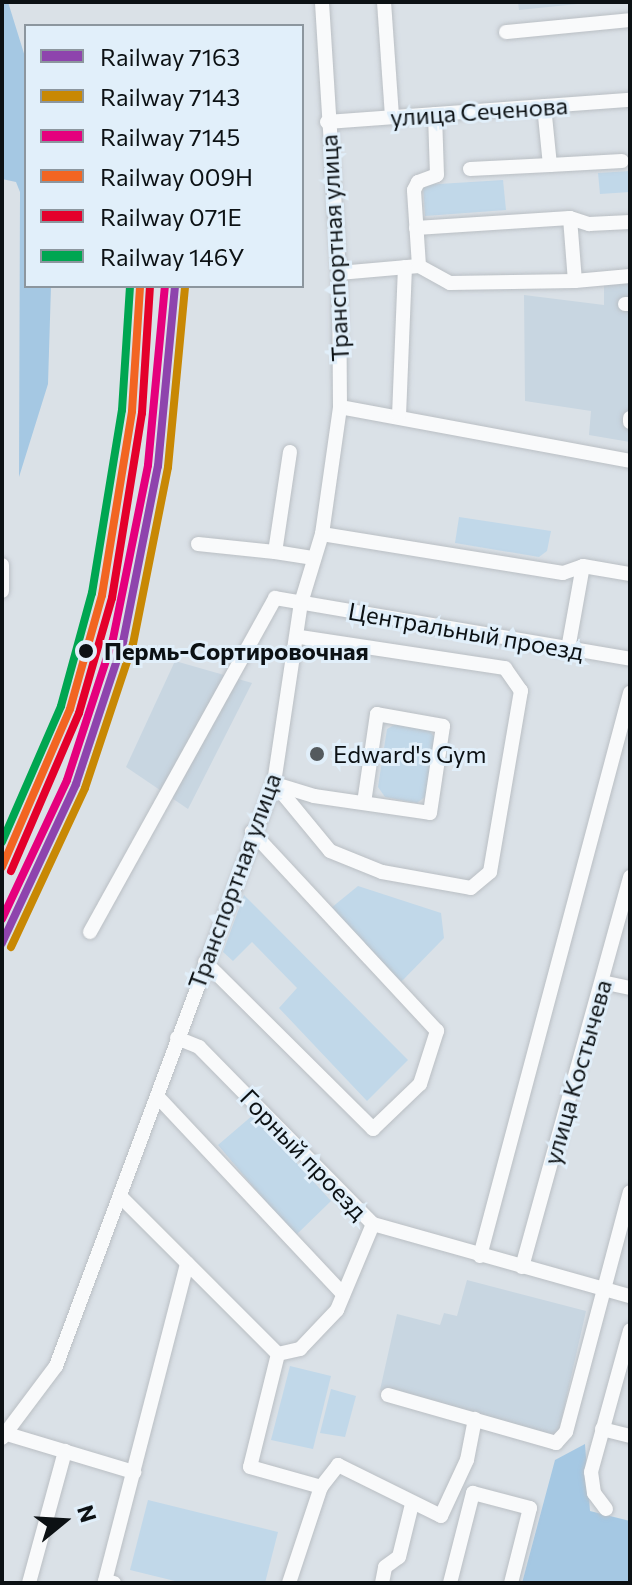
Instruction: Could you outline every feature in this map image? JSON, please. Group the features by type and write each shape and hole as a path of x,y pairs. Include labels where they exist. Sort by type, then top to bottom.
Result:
{"street":[{"name":"Транспортная улица","path":"4,1436 56,1366 252,832 274,783 300,637 301,603 311,558 322,534 340,407 339,273 327,122 322,2"},
{"path":"384,2 392,117"},
{"path":"506,32 630,20"},
{"name":"улица Сеченова","path":"327,122 630,100"},
{"path":"544,106 550,165"},
{"path":"399,416 416,228 415,185 433,178 439,169 435,114"},
{"path":"470,169 622,161"},
{"path":"416,228 570,218 589,224 630,222"},
{"path":"570,218 575,281"},
{"path":"339,273 412,266 450,283 575,281 630,276"},
{"path":"340,407 630,461"},
{"path":"275,552 290,452"},
{"path":"322,534 563,573 583,566 630,574"},
{"path":"198,544 311,558"},
{"path":"2,565 2,591"},
{"path":"568,649 583,566"},
{"path":"90,932 275,598 301,603"},
{"name":"Центральный проезд","path":"301,603 630,659"},
{"path":"274,783 330,851 382,872 471,888 490,872 521,691 505,668 300,637"},
{"path":"480,1256 630,693"},
{"path":"274,783 364,803 430,813 443,726 377,714 364,803"},
{"path":"205,962 373,1129 420,1084 437,1031 252,832"},
{"name":"улица Костычева","path":"522,1267 602,982 626,909 630,877"},
{"path":"602,982 630,988"},
{"name":"Горный проезд","path":"177,1038 199,1047 373,1224 630,1296"},
{"path":"157,1096 343,1294"},
{"path":"388,1395 556,1443 566,1432 603,1289 626,1222 630,1192"},
{"path":"120,1196 278,1354"},
{"path":"278,1354 300,1349 337,1310 373,1224"},
{"path":"114,1583 105,1581 187,1263"},
{"path":"606,1509 594,1493 591,1472 630,1330"},
{"path":"278,1354 250,1467 321,1487"},
{"path":"289,1583 321,1487 338,1465 441,1516 467,1460 475,1419"},
{"path":"602,1429 630,1436"},
{"path":"4,1436 134,1472"},
{"path":"29,1583 65,1451"},
{"path":"450,1583 473,1493 530,1508 511,1583"},
{"path":"382,1583 385,1567 399,1557 412,1504"}],"shaded area":[{"path":"2,2 8,2 24,54 24,288 51,288 48,384 19,477 20,192 16,182 2,179"},
{"path":"518,2 597,2 519,10"},
{"path":"630,171 630,192 600,194 598,173"},
{"path":"503,180 506,210 425,216 423,185"},
{"path":"630,282 630,442 589,435 591,411 525,401 524,295 604,305 604,284"},
{"path":"459,517 551,531 547,551 539,557 455,543"},
{"path":"175,661 252,683 188,809 126,767"},
{"path":"396,724 428,729 436,739 430,793 417,803 385,797 378,787 387,729"},
{"path":"358,886 441,913 444,938 401,982 331,908"},
{"path":"244,895 408,1060 367,1101 279,1008 297,988 252,942 233,961 223,952"},
{"path":"253,1115 331,1201 295,1236 218,1145"},
{"path":"467,1280 586,1311 557,1439 380,1390 397,1314 440,1325 444,1313 457,1316"},
{"path":"290,1366 331,1376 313,1449 271,1440"},
{"path":"331,1389 356,1396 345,1437 320,1433"},
{"path":"585,1444 590,1511 630,1521 630,1583 522,1583 555,1460"},
{"path":"148,1500 278,1532 265,1583 183,1583 130,1570"}],"rail line":[{"name":"146У","path":"2,842 61,706 92,593 122,410 130,288"},
{"name":"009Н","path":"2,867 70,709 102,595 132,411 140,288"},
{"name":"071Е","path":"11,871 79,713 112,598 142,413 150,288"},
{"name":"7145","path":"2,919 67,780 113,639 148,465 165,288"},
{"name":"7163","path":"2,943 76,784 123,642 158,466 175,288"},
{"name":"7143","path":"11,947 85,788 133,644 168,467 185,288"}],"place":[{"name":"Пермь-Сортировочная","path":"86,651"},
{"name":"Edward's Gym","path":"317,754"}]}
